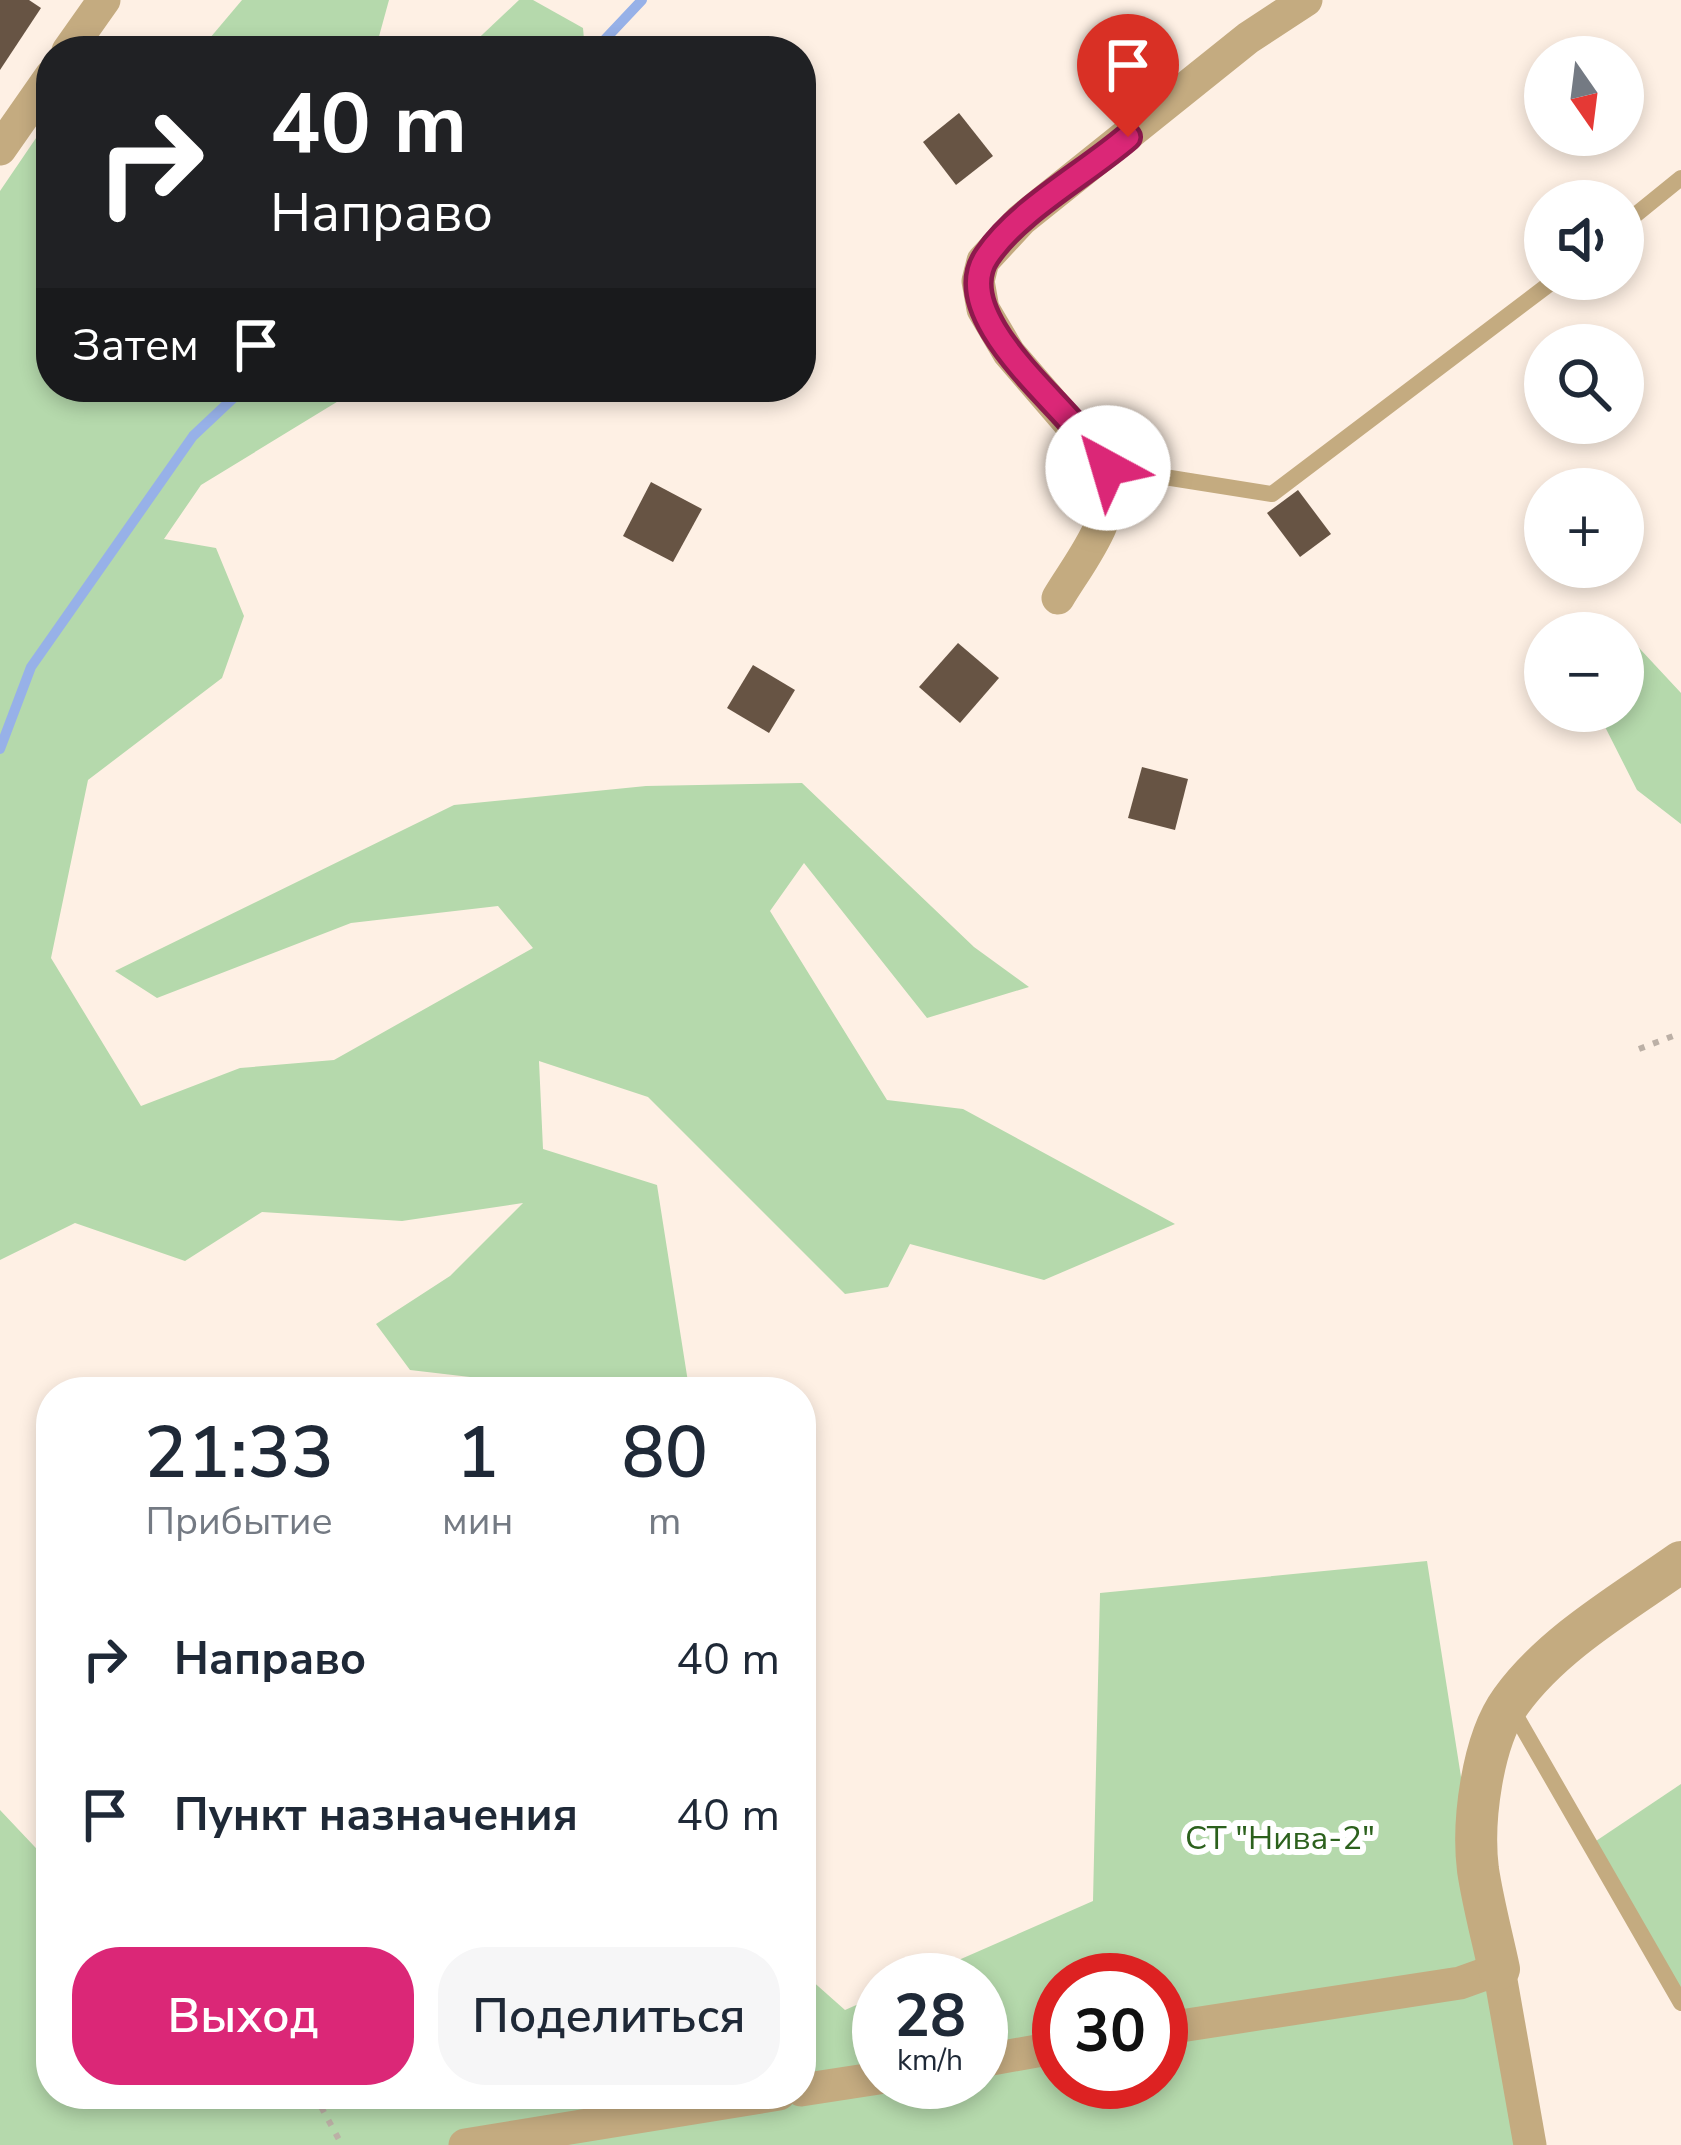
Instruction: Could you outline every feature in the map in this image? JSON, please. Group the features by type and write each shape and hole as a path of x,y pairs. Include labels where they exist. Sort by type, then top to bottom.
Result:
{"street":[{"path":"79,36 104,0"},
{"path":"1058,598 1106,518 1112,489 1108,468 1009,353 983,309 978,281 983,261 1021,220 1248,38 1306,0"},
{"path":"0,149 36,97"},
{"path":"1529,2145 1478,1867 1477,1806 1485,1763 1508,1703 1552,1657 1681,1562"},
{"path":"1188,2025 1460,1983 1499,1969"},
{"path":"816,2088 852,2082"},
{"path":"465,2145 686,2109"}],"lane":[{"path":"1644,208 1681,178"},
{"path":"1108,468 1272,494 1528,300"},
{"path":"1508,1703 1681,2003"}],"path":[{"path":"1640,1049 1681,1033"},
{"path":"322,2109 342,2145"}],"green space":[{"path":"242,0 389,0 379,36 212,36"},
{"path":"519,0 533,0 583,28 584,36 481,36"},
{"path":"36,138 36,402 337,402 201,485 164,539 216,548 244,616 222,678 88,780 51,958 141,1106 240,1068 334,1060 533,948 498,906 351,923 157,998 115,971 454,805 646,786 802,783 974,947 1029,987 927,1018 804,863 770,911 887,1100 963,1109 1175,1224 1044,1280 910,1244 888,1287 845,1294 648,1097 539,1061 543,1149 657,1185 687,1377 470,1377 410,1370 376,1324 450,1276 523,1203 402,1221 262,1212 185,1261 75,1223 0,1260 0,191"},
{"path":"1644,653 1681,693 1681,824 1637,790 1608,732 1644,732"},
{"name":"СТ \"Нива-2\"","path":"1427,1561 1519,2145 0,2145 0,1810 36,1848 36,2109 816,2109 816,1984 845,2010 852,2007 852,2109 1008,2109 1008,1953 975,1953 1093,1901 1100,1593"},
{"path":"1681,1784 1681,2007 1590,1845"}],"building":[{"path":"0,0 29,0 41,8 0,70"},
{"path":"959,113 993,156 956,185 923,142"},
{"path":"651,482 702,509 673,562 623,536"},
{"path":"1298,490 1331,534 1300,557 1267,513"},
{"path":"958,643 999,678 960,723 919,687"},
{"path":"753,665 795,690 769,733 727,708"},
{"path":"1142,767 1188,779 1175,830 1128,818"}],"waterway":[{"path":"608,36 642,0"},
{"path":"0,749 31,667 193,436 229,402"}],"route":[{"path":"1108,468 1009,353 983,309 978,281 983,261 1021,220 1128,137"}]}
